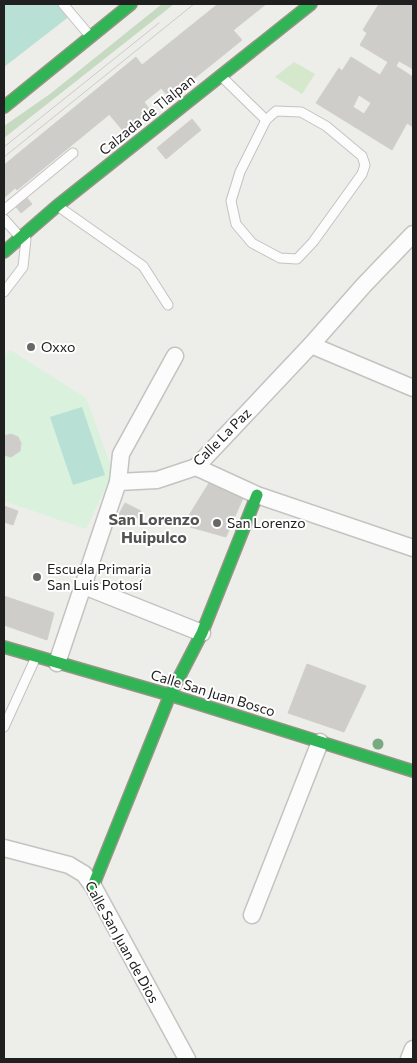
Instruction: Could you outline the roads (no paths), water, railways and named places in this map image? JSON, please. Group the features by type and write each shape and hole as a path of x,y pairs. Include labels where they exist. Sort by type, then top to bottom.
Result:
{"street":[{"path":"4,107 131,4"},
{"name":"Calzada de Tlalpan","path":"4,252 56,206 310,4"},
{"name":"Calle La Paz","path":"118,482 157,480 196,466 413,234"},
{"path":"311,345 413,388"},
{"path":"57,663 118,482 121,454 176,356"},
{"path":"196,466 257,495 413,548"},
{"path":"93,886 170,695 202,632 257,495"},
{"path":"84,586 202,632"},
{"name":"Calle San Juan Bosco","path":"4,647 170,695 413,771"},
{"path":"252,916 320,742"},
{"name":"Calle San Juan de Dios","path":"4,848 69,865 84,874 93,886 187,1059"},
{"path":"409,1059 413,1049"}],"lane":[{"path":"63,4 90,36"},
{"path":"221,75 266,120"},
{"path":"276,111 301,112 326,126 362,156 365,165 362,174 313,242 297,259 280,258 252,243 236,224 231,201 240,172 266,120 276,111"},
{"path":"4,210 74,154"},
{"path":"56,206 143,266 168,305"},
{"path":"4,219 24,236 23,267 4,292"},
{"path":"4,727 36,657"}],"tram line":[{"path":"4,157 194,4"},
{"path":"4,147 159,23"}],"place":[{"name":"Oxxo","path":"31,347"},
{"name":"San Lorenzo","path":"217,523"},
{"name":"Escuela Primaria San Luis Potosí","path":"37,577"}],"district":[{"name":"San Lorenzo Huipulco","path":"154,528"}]}
